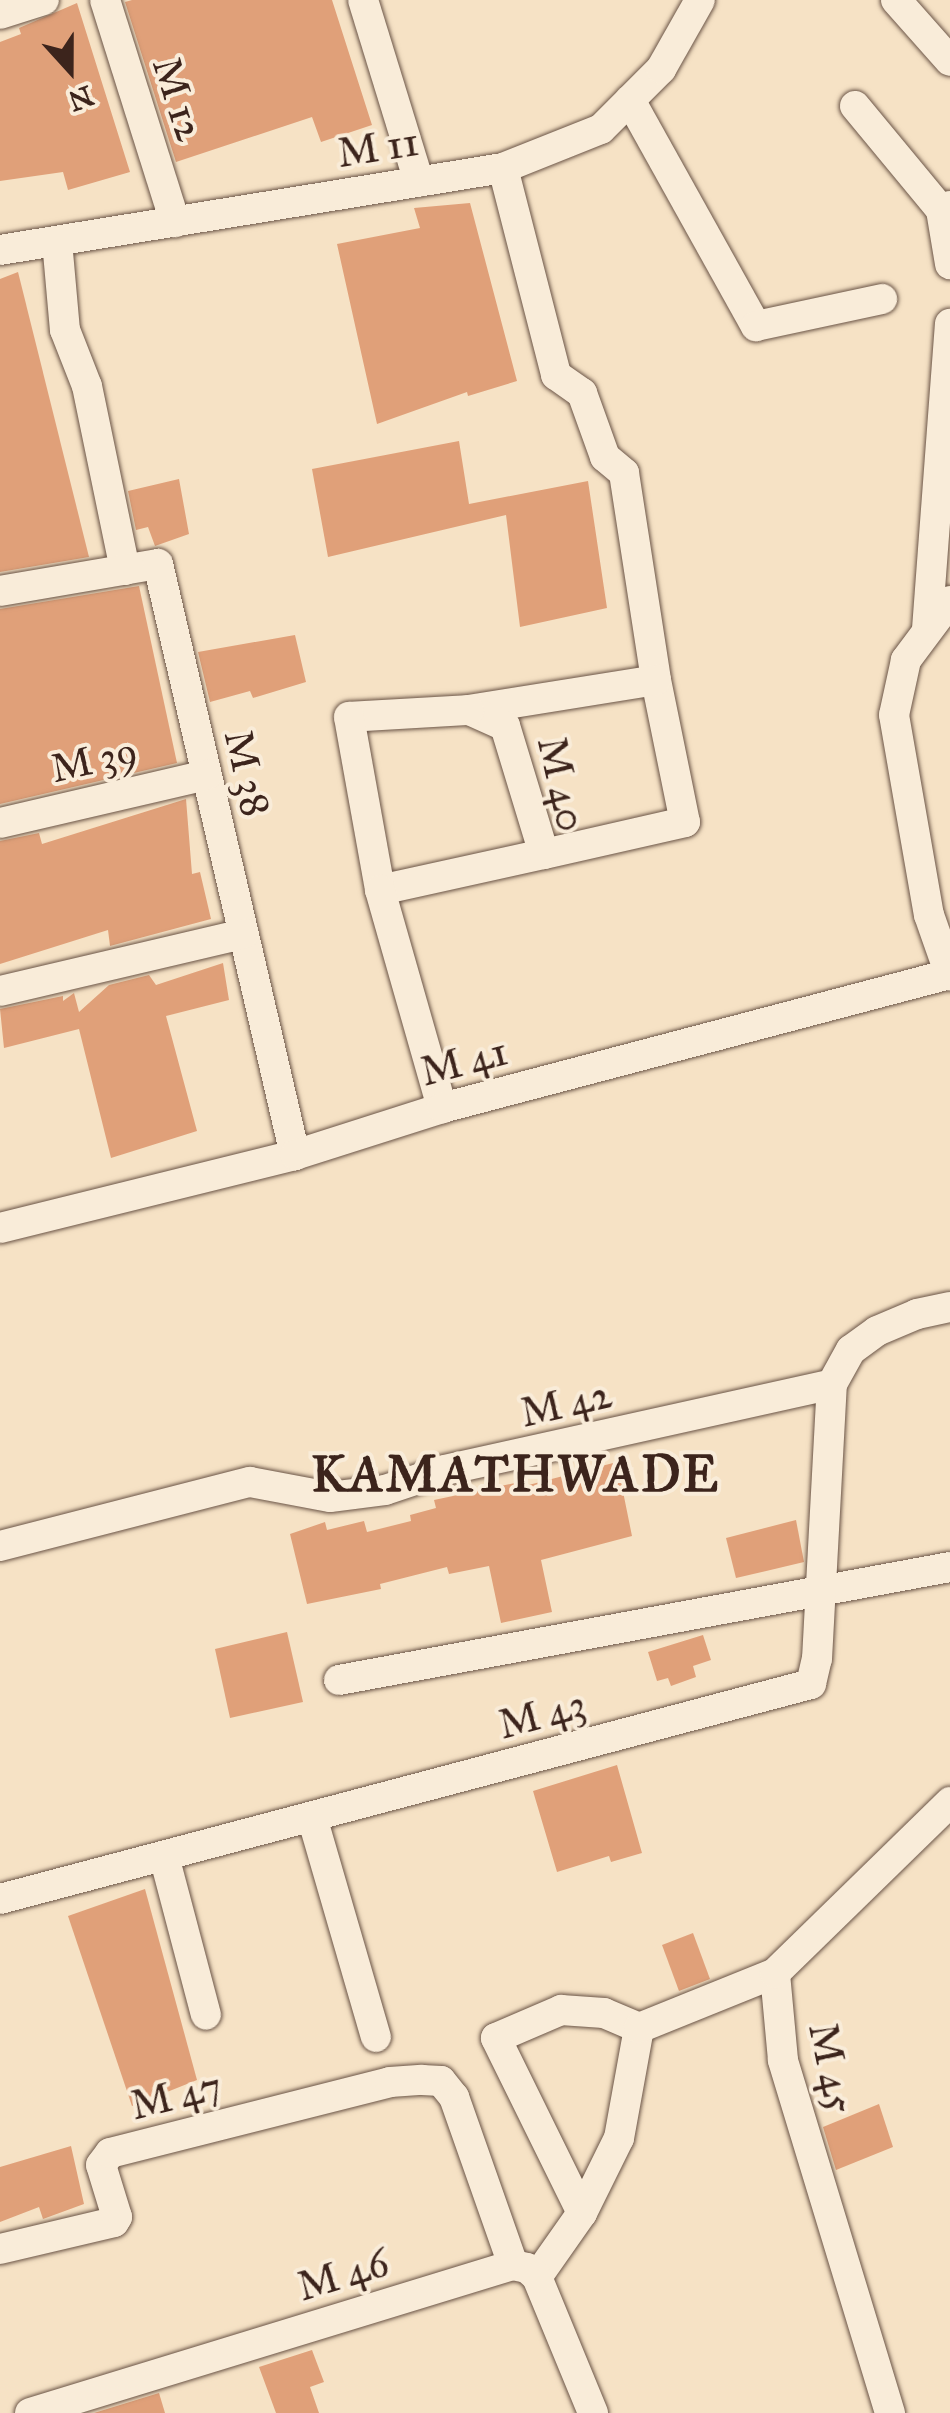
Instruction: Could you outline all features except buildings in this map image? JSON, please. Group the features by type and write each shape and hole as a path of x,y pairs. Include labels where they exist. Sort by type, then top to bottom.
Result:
{"street":[{"path":"0,14 44,0"},
{"name":"M 12","path":"105,0 176,222"},
{"path":"363,0 419,182"},
{"name":"M 11","path":"0,250 503,168 601,129 661,69 700,0"},
{"path":"896,0 950,61"},
{"path":"630,100 756,326 882,299"},
{"path":"855,106 946,208 950,264"},
{"path":"503,168 556,376 582,393 605,457 624,473 656,680 685,822 544,854"},
{"path":"57,240 65,330 87,386 125,570"},
{"path":"938,631 950,324"},
{"name":"M 38","path":"0,591 158,564 294,1155"},
{"path":"950,602 938,631 899,675 894,715 929,915 950,974"},
{"path":"442,1108 380,890 349,717 469,710 656,680"},
{"name":"M 40","path":"380,890 544,854 505,726 469,710"},
{"name":"M 39","path":"0,823 207,775"},
{"path":"0,991 244,934"},
{"name":"M 41","path":"0,1228 294,1155 442,1108 950,974"},
{"path":"832,1384 852,1350 877,1331 916,1314 950,1307"},
{"name":"M 42","path":"0,1546 250,1482 330,1497 385,1490 445,1470 832,1384"},
{"name":"M 43","path":"0,1899 810,1684 816,1674 832,1384"},
{"path":"339,1680 950,1567"},
{"path":"582,2214 496,2038 561,2010 604,2013 639,2028 775,1973 950,1802"},
{"path":"312,1817 376,2037"},
{"path":"164,1856 206,2016"},
{"name":"M 45","path":"775,1973 783,2060 890,2413"},
{"path":"593,2413 525,2271 582,2214 618,2138 639,2028"},
{"name":"M 47","path":"0,2248 114,2222 118,2217 101,2165 110,2153 390,2082 441,2081 454,2097 525,2271"},
{"name":"M 46","path":"30,2413 525,2271"}],"district":[{"name":"KAMATHWADE","path":"516,1475"}]}
